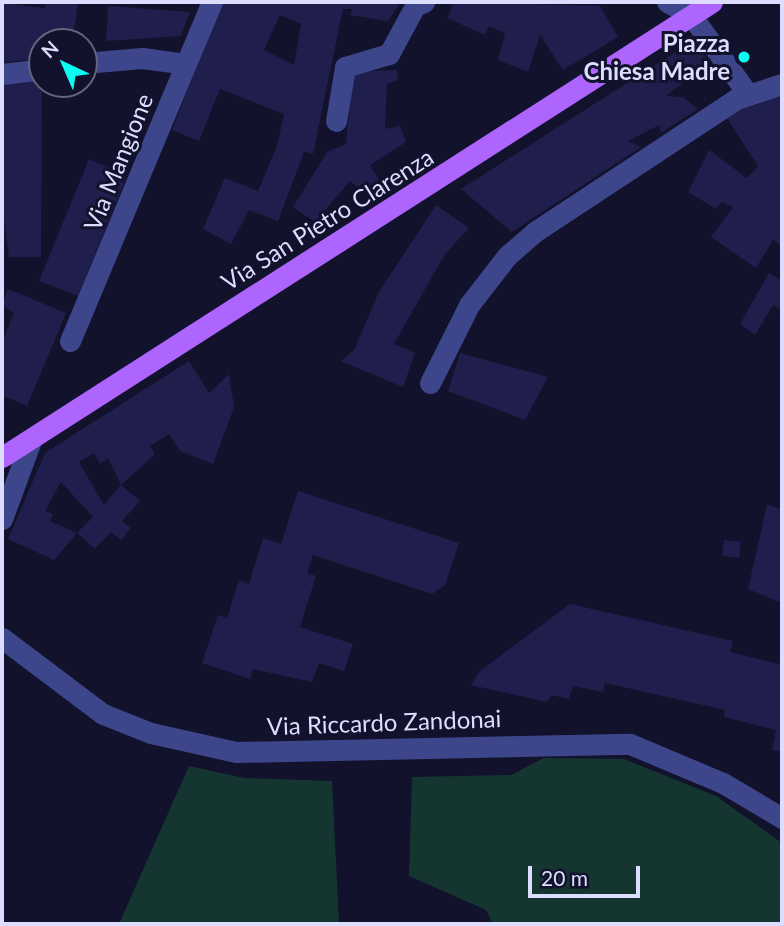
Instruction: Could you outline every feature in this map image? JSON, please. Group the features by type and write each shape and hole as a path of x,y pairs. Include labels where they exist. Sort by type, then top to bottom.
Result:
{"main road":[{"name":"Via San Pietro Clarenza","path":"2,457 712,2"}],"street":[{"name":"Via Mangione","path":"70,341 212,2"},
{"path":"336,121 345,67 389,54 408,16 424,2"},
{"path":"667,2 685,19 742,96"},
{"path":"98,62 142,58 186,64"},
{"path":"2,74 28,71"},
{"path":"430,383 469,305 507,256 536,231 742,96 782,83"},
{"path":"2,519 32,438"},
{"name":"Via Riccardo Zandonai","path":"2,638 103,714 151,733 236,752 629,744 723,783 782,818"}],"green space":[{"path":"544,758 624,759 716,796 782,843 782,924 493,924 486,910 409,876 412,777 511,775"},
{"path":"189,766 244,778 332,781 339,924 119,924"}],"building":[{"path":"47,2 78,4 74,28 28,28 28,60 2,63 2,3 44,8"},
{"path":"222,2 401,2 388,21 350,15 352,9 343,9 313,154 304,152 278,221 249,210 231,244 203,229 225,178 258,191 277,146 284,114 220,89 199,141 172,130","holes":["280,15 301,24 294,65 264,50"]},
{"path":"454,2 600,6 618,37 563,70 540,35 528,72 498,60 505,33 489,26 485,35 447,18"},
{"path":"108,6 190,12 181,36 106,41"},
{"path":"693,41 710,62 666,96 683,97 698,109 661,133 659,125 628,141 641,147 512,232 461,189"},
{"path":"397,70 398,80 387,84 385,129 400,126 406,142 370,165 381,182 365,193 350,181 315,222 293,207 327,152 346,144 352,72"},
{"path":"28,78 28,98 42,98 41,257 9,257 2,201 2,83"},
{"path":"782,96 782,246 773,240 756,268 711,237 733,207 722,202 716,209 688,192 709,150 747,178 758,166 726,117 742,106"},
{"path":"89,159 127,175 78,296 39,281"},
{"path":"436,205 469,228 445,254 394,344 415,353 403,387 341,361 354,350 379,292"},
{"path":"769,273 782,281 782,310 773,305 755,335 740,324"},
{"path":"8,289 66,313 27,406 4,396 2,401 2,342 14,313 2,305"},
{"path":"460,353 548,377 525,420 448,391"},
{"path":"189,361 209,393 229,374 234,407 213,464 180,451 169,434 150,446 155,454 121,485 140,501 122,521 131,528 121,540 111,532 95,549 77,533 54,560 8,539 45,453","holes":["94,453 100,464 108,458 121,485 104,505 79,462","61,482 93,517 77,533 50,521 53,514 45,511"]},
{"path":"298,491 459,543 445,585 432,594 313,555 307,573 316,576 300,627 353,644 344,671 319,663 312,682 253,669 250,679 202,663 218,615 227,618 239,580 249,584 263,538 281,544"},
{"path":"767,505 782,509 782,603 748,589"},
{"path":"724,540 741,542 739,558 722,556"},
{"path":"570,604 733,641 730,652 782,665 782,752 772,750 776,730 724,717 725,710 605,683 603,692 573,686 569,699 551,695 547,702 471,685 479,672"}],"place":[{"name":"Piazza Chiesa Madre","path":"744,57"}]}
